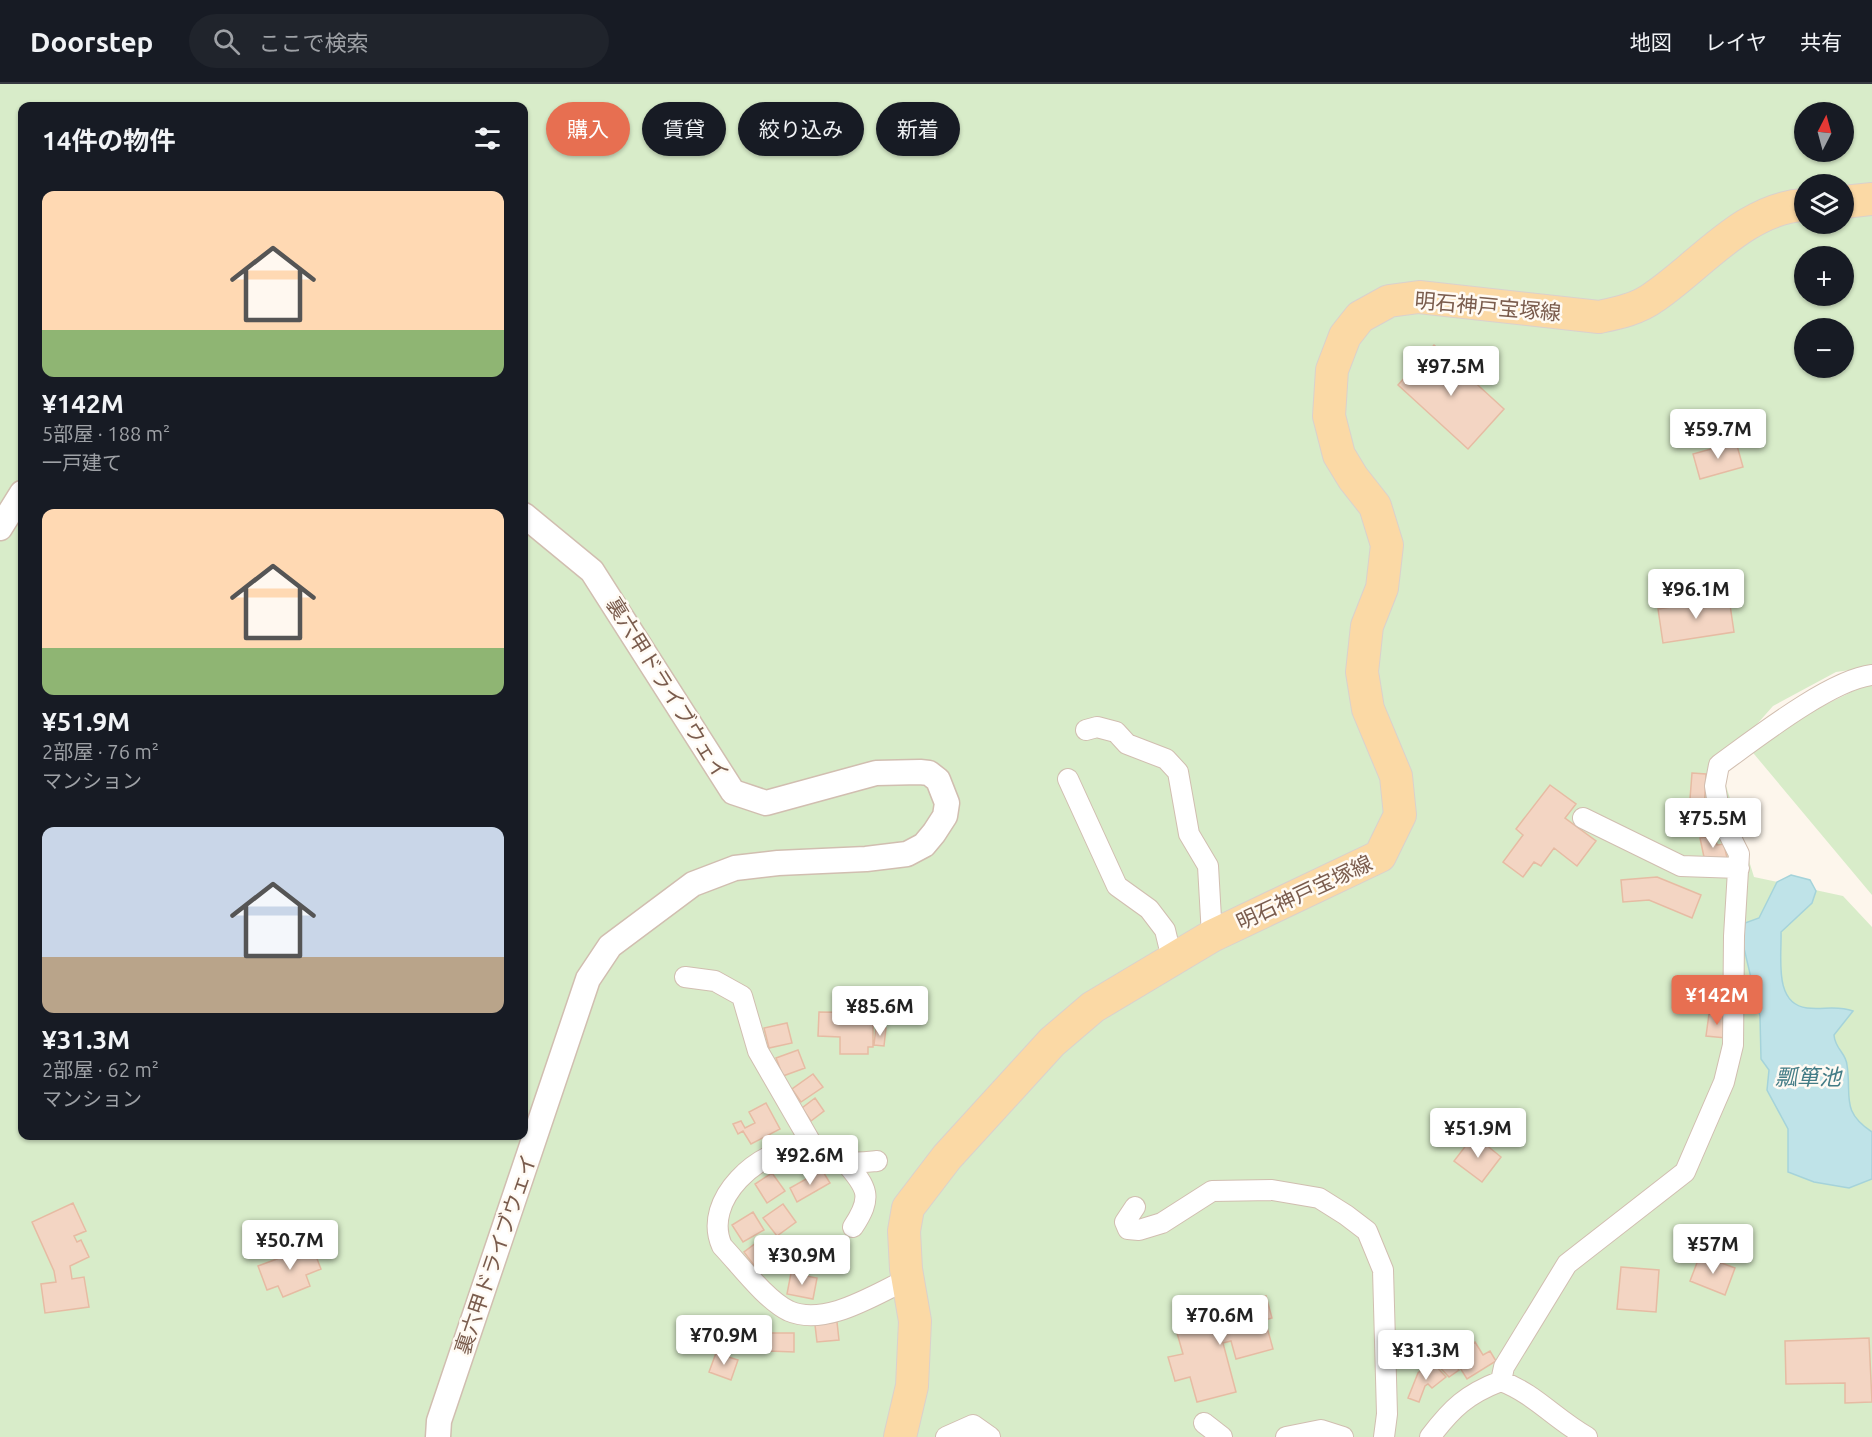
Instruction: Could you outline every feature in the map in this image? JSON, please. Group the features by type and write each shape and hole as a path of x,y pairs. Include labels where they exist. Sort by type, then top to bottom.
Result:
{"main road":[{"path":"1854,201 1872,199"},
{"name":"明石神戸宝塚線","path":"900,1437 912,1386 915,1321 908,1279 904,1231 908,1208 947,1157 1052,1042 1093,1007 1212,936 1380,856 1400,815 1396,776 1368,709 1362,672 1367,626 1382,588 1387,545 1376,506 1353,478 1339,455 1329,416 1332,370 1345,336 1360,317 1389,302 1419,297 1599,317 1624,312 1653,298 1760,217 1794,205"}],"street":[{"path":"0,528 18,499"},
{"name":"裏六甲ドライブウェイ","path":"438,1437 439,1421 568,1036 588,980 599,958 632,929 693,884 735,868 907,854 924,845 934,833 945,816 947,803 938,780 929,773 920,772 876,773 766,803 733,792 592,571 528,518"},
{"path":"1501,1381 1504,1367 1567,1264 1684,1172 1724,1082 1733,1045 1734,936 1740,868 1739,854 1720,816 1714,786 1719,765 1794,711 1858,676 1872,675"},
{"path":"1086,730 1097,727 1116,732 1127,744 1166,759 1178,772 1189,834 1208,866 1212,936"},
{"path":"1068,779 1118,886 1154,916 1165,930 1172,959"},
{"path":"1583,818 1681,866 1740,868"},
{"path":"686,977 715,981 742,996 758,1052 814,1148"},
{"path":"877,1161 846,1162 814,1148 793,1148 742,1173 729,1192 718,1216 717,1236 722,1246 773,1299 788,1310 805,1315 847,1306 908,1279"},
{"path":"846,1162 864,1186 867,1199 865,1210 853,1227"},
{"path":"1135,1207 1125,1222 1128,1229 1139,1230 1162,1223 1212,1191 1272,1190 1319,1198 1367,1231 1383,1270 1387,1414 1384,1437"},
{"path":"1430,1437 1445,1417 1474,1391 1501,1381 1523,1390 1570,1428 1587,1437"},
{"path":"1204,1424 1222,1437"},
{"path":"946,1437 973,1425 990,1437"},
{"path":"1286,1437 1323,1433 1343,1437"}],"green space":[{"path":"0,84 1872,84 1872,667 1836,672 1773,706 1720,766 1754,877 1843,896 1872,927 1872,1437 0,1437"},
{"path":"1872,682 1872,895 1749,748 1800,717"}],"water":[{"name":"瓢箪池","path":"1791,875 1810,880 1816,891 1812,903 1781,932 1784,989 1796,1005 1807,1008 1841,1008 1853,1011 1834,1035 1836,1044 1846,1061 1851,1110 1855,1117 1872,1132 1872,1179 1849,1188 1814,1182 1788,1172 1788,1129 1767,1090 1769,1070 1761,1059 1760,1016 1743,944 1745,923 1759,918 1777,882"}],"building":[{"path":"1434,345 1504,409 1468,449 1398,385"},
{"path":"1736,442 1743,467 1700,479 1693,454"},
{"path":"1729,598 1734,632 1663,643 1658,609"},
{"path":"1692,773 1706,774 1704,813 1689,812"},
{"path":"1550,785 1576,804 1565,818 1596,841 1577,866 1554,848 1541,866 1534,862 1523,877 1503,862 1523,835 1516,829"},
{"path":"1715,835 1717,845 1724,844 1727,858 1705,862 1700,838"},
{"path":"1657,877 1701,895 1692,918 1649,900 1623,902 1621,880"},
{"path":"819,1012 886,1013 885,1026 873,1026 873,1047 868,1047 868,1054 840,1054 840,1037 818,1036"},
{"path":"1709,1014 1728,1016 1726,1038 1706,1036"},
{"path":"787,1023 792,1043 769,1048 764,1028"},
{"path":"876,1027 886,1028 884,1046 874,1045"},
{"path":"798,1050 805,1068 783,1076 776,1058"},
{"path":"813,1074 823,1087 801,1102 792,1089"},
{"path":"815,1098 824,1111 811,1121 802,1108"},
{"path":"766,1103 780,1129 751,1144 743,1131 738,1134 733,1124 741,1121 745,1128 755,1123 749,1112"},
{"path":"1474,1135 1501,1157 1482,1182 1454,1161"},
{"path":"822,1170 830,1183 797,1202 790,1188"},
{"path":"772,1173 785,1191 767,1203 755,1184"},
{"path":"73,1203 86,1231 74,1236 77,1242 81,1240 89,1257 70,1266 72,1279 84,1277 89,1307 45,1313 41,1284 56,1282 54,1271 32,1222"},
{"path":"783,1204 796,1222 777,1236 763,1218"},
{"path":"753,1212 764,1230 743,1242 732,1225"},
{"path":"764,1237 776,1253 756,1268 744,1252"},
{"path":"312,1246 321,1269 306,1275 310,1286 283,1297 278,1286 267,1290 258,1266"},
{"path":"1700,1255 1735,1268 1725,1295 1690,1281"},
{"path":"1621,1267 1659,1270 1656,1312 1617,1309"},
{"path":"791,1273 817,1278 813,1299 787,1294"},
{"path":"1266,1296 1272,1318 1265,1320 1273,1349 1236,1359 1231,1341 1223,1343 1236,1392 1197,1402 1190,1377 1175,1381 1168,1357 1183,1354 1177,1333 1185,1331 1182,1319"},
{"path":"837,1322 839,1340 817,1342 815,1325"},
{"path":"769,1333 794,1333 794,1352 769,1351"},
{"path":"1869,1338 1872,1402 1845,1403 1845,1383 1786,1384 1785,1341"},
{"path":"1427,1342 1448,1342 1447,1355 1459,1370 1449,1377 1428,1355"},
{"path":"1475,1342 1483,1355 1490,1351 1496,1361 1467,1379 1452,1355"},
{"path":"716,1353 738,1360 731,1380 709,1372"},
{"path":"1431,1361 1446,1377 1432,1388 1428,1384 1425,1386 1419,1402 1408,1398 1418,1373"}]}
